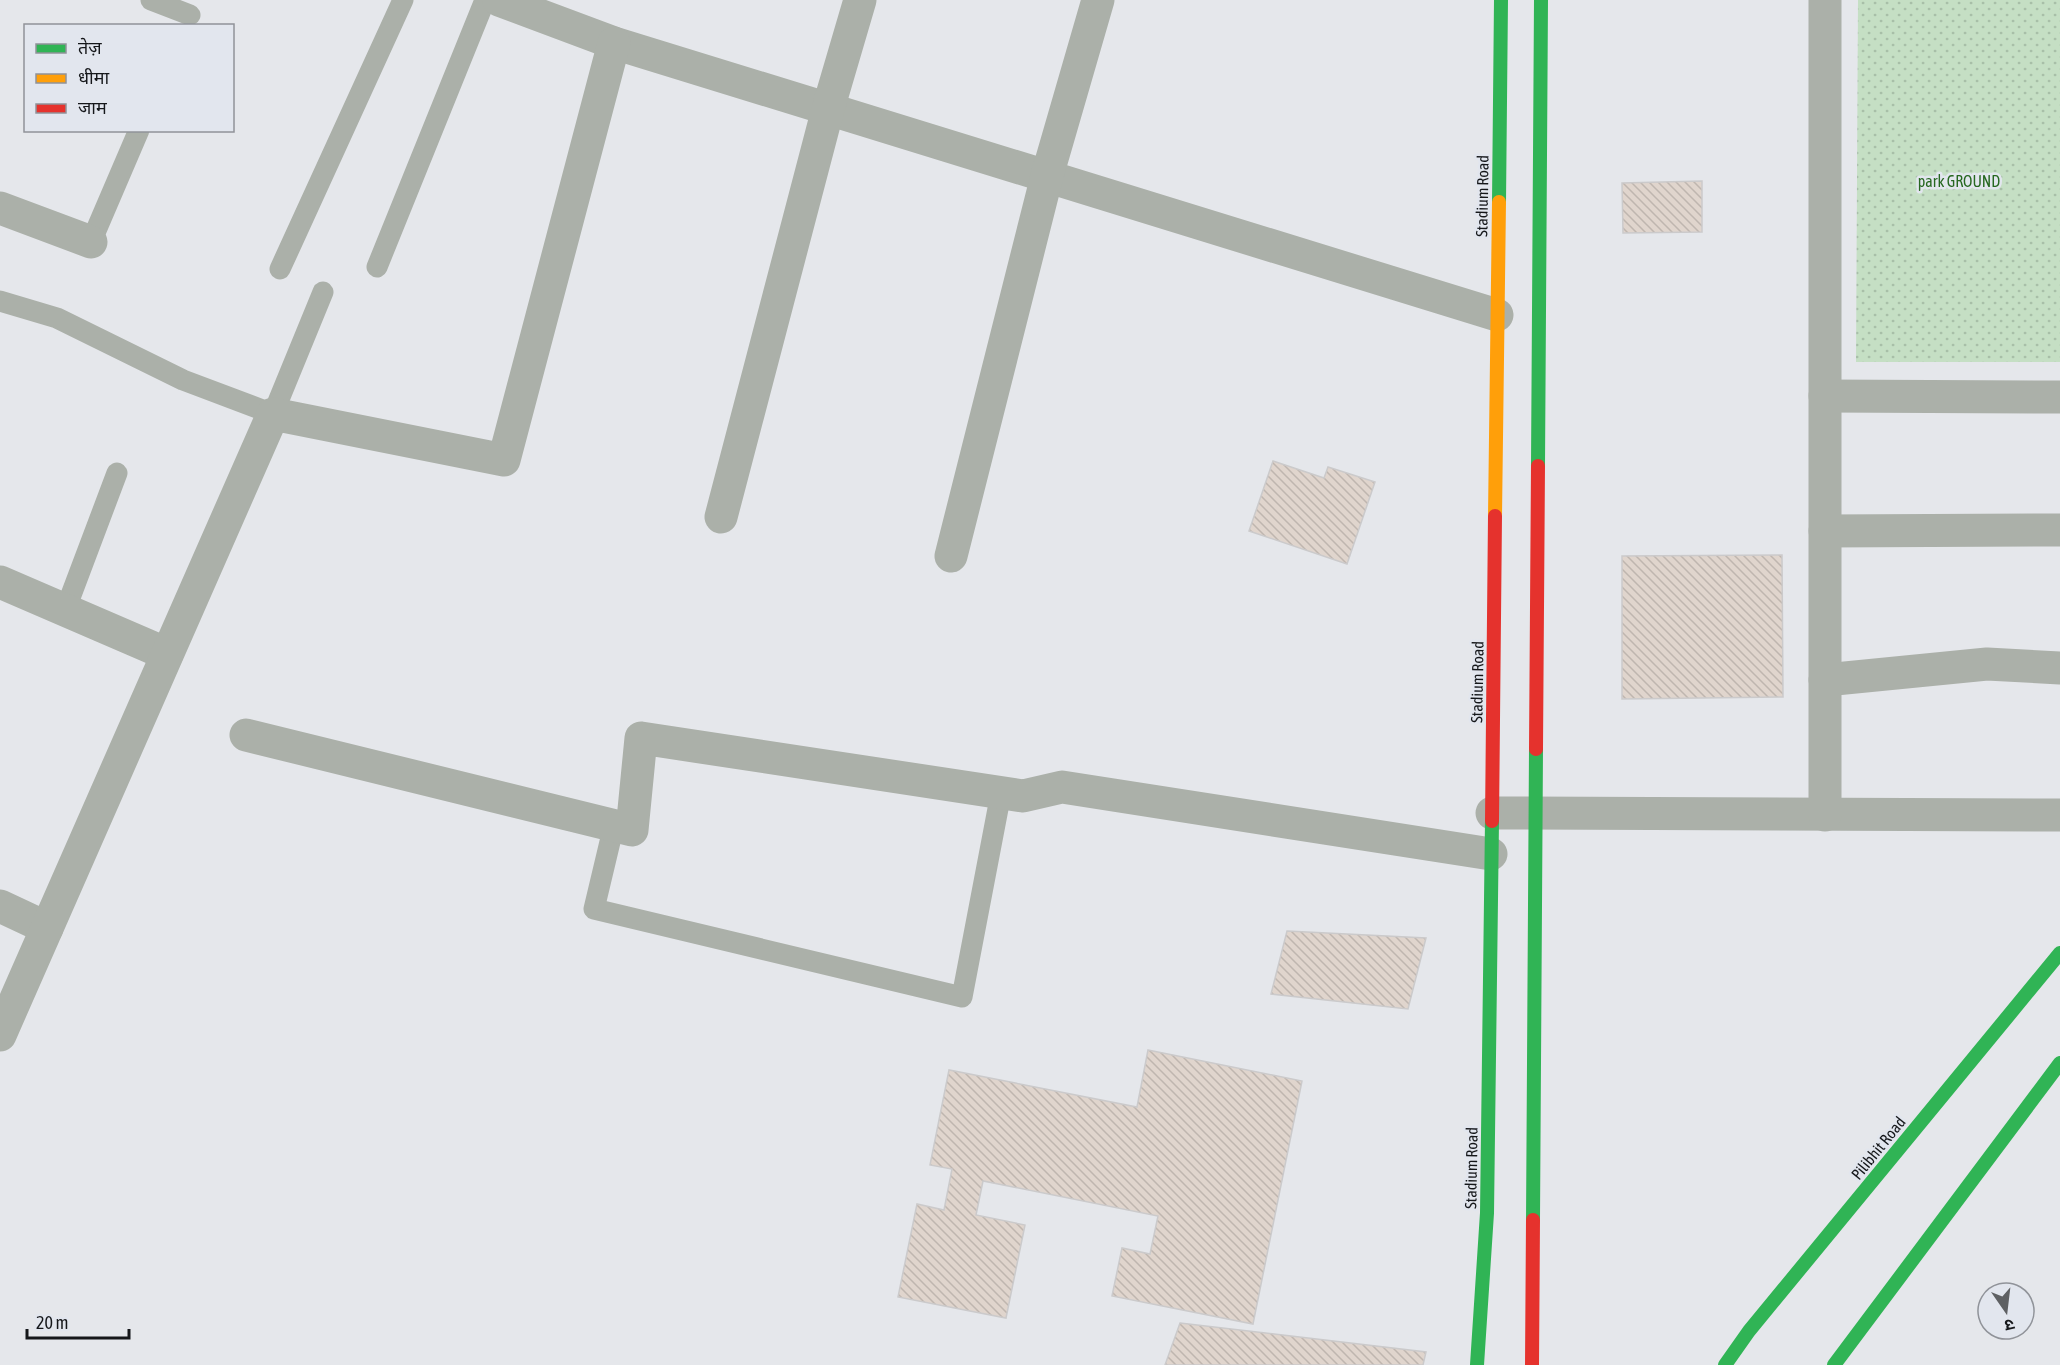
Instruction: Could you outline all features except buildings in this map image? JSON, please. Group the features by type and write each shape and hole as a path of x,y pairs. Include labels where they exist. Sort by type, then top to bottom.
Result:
{"main road":[{"name":"Stadium Road","path":"1477,1365 1487,1213 1501,0"},
{"path":"1532,1365 1540,0"},
{"name":"Pilibhit Road","path":"1725,1365 1749,1331 2060,953"},
{"path":"1834,1365 2060,1063"}],"street":[{"path":"499,0 614,43 1497,315"},
{"path":"721,517 828,109 860,0"},
{"path":"951,556 1047,176 1098,0"},
{"path":"1825,0 1825,815"},
{"path":"0,1035 273,414 504,460 614,43"},
{"path":"0,208 91,242"},
{"path":"1825,396 2060,397"},
{"path":"1825,531 2060,530"},
{"path":"0,582 167,654"},
{"path":"1825,680 1987,664 2060,668"},
{"path":"246,735 632,830 641,738 1023,796 1062,787 1491,854"},
{"path":"1492,813 2060,815"},
{"path":"0,906 47,928"}],"lane":[{"path":"151,0 191,13"},
{"path":"280,269 403,0"},
{"path":"377,267 484,0"},
{"path":"91,242 139,132"},
{"path":"0,301 57,318 183,380 273,414 323,292"},
{"path":"66,610 117,472"},
{"path":"614,825 594,909 962,997 1001,793"}],"green space":[{"name":"park GROUND","path":"1858,0 2060,0 2060,362 1856,362"}],"traffic: fast":[{"path":"1499,202 1501,0"},
{"path":"1538,466 1541,0"},
{"path":"1533,1220 1536,749"},
{"path":"1477,1365 1487,1213 1492,821"},
{"path":"1725,1365 1749,1331 2060,953"},
{"path":"1834,1365 2060,1063"}],"traffic: slow":[{"path":"1495,516 1499,202"}],"traffic: jam":[{"path":"1536,749 1538,466"},
{"path":"1492,821 1495,516"},
{"path":"1532,1365 1533,1220"}]}
